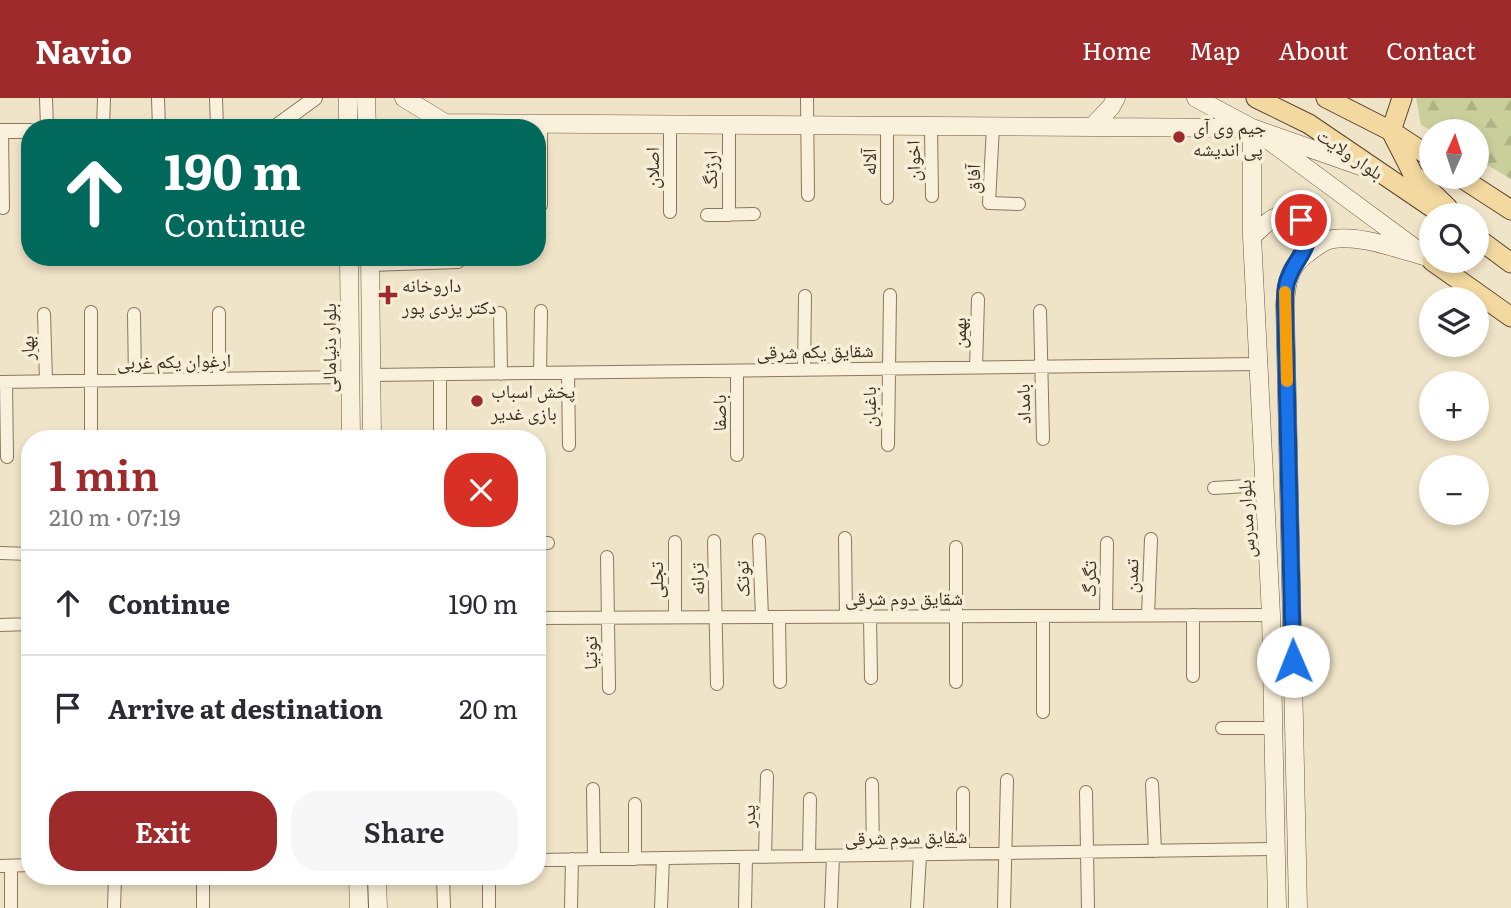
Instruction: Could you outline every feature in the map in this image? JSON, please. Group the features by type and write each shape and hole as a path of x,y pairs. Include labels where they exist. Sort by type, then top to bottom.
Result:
{"main road":[{"path":"348,98 348,119"},
{"path":"366,98 367,119"},
{"path":"404,98 432,119"},
{"path":"1092,127 1116,98"},
{"path":"1196,98 1252,128 1419,251"},
{"name":"بلوار ولایت","path":"1256,98 1308,124 1425,203"},
{"name":"بلوار ولایت","path":"1326,98 1391,131 1419,149"},
{"path":"1402,98 1391,131 1413,174 1443,203"},
{"path":"546,124 1252,128 1380,172"},
{"name":"بلوار مدرس","path":"1252,128 1252,236 1271,615 1277,908"},
{"path":"1478,189 1511,211"},
{"path":"1252,236 1274,218 1284,214 1296,216 1306,228 1307,240 1301,258 1288,278 1285,305 1298,908"},
{"path":"1301,258 1327,241 1341,238 1419,256"},
{"path":"1489,246 1511,263"},
{"name":"بلوار دنیامالی","path":"349,266 351,430"},
{"path":"370,266 372,430"},
{"path":"1450,273 1511,317"},
{"path":"358,885 359,908"},
{"path":"377,885 378,908"}],"street":[{"path":"46,98 47,119"},
{"path":"103,119 104,98"},
{"path":"158,98 159,119"},
{"path":"216,98 217,119"},
{"path":"286,119 315,98"},
{"path":"807,98 808,195"},
{"name":"اصلان","path":"670,125 670,212"},
{"name":"ارژنگ","path":"729,125 729,215"},
{"name":"آلاله","path":"887,126 887,198"},
{"name":"اخوان","path":"931,126 932,196"},
{"name":"آفاق","path":"993,126 989,203 1019,204"},
{"path":"4,208 1,131 21,131"},
{"path":"707,215 754,214"},
{"path":"887,369 890,295"},
{"path":"804,370 805,296"},
{"name":"بهمن","path":"976,368 978,299"},
{"path":"540,373 541,311"},
{"name":"بامداد","path":"1040,311 1043,439"},
{"path":"91,312 91,430"},
{"path":"219,313 219,379"},
{"path":"500,313 501,374"},
{"name":"بهار","path":"44,314 46,381"},
{"path":"134,314 135,380"},
{"name":"شقایق یکم شرقی","path":"371,375 1259,364"},
{"name":"باغبان","path":"887,369 888,444"},
{"name":"باصفا","path":"737,371 737,455"},
{"path":"568,373 569,445"},
{"path":"440,374 440,430"},
{"name":"ارغوان یکم غربی","path":"3,382 349,377"},
{"path":"3,382 7,457"},
{"path":"1214,488 1264,485"},
{"path":"845,538 846,617"},
{"name":"تمدن","path":"1148,615 1151,539"},
{"name":"توتک","path":"760,540 762,617"},
{"name":"ترانه","path":"714,541 717,684"},
{"name":"تجلی","path":"674,542 675,617"},
{"name":"تگرگ","path":"1106,615 1107,543"},
{"path":"956,547 956,682"},
{"path":"1,553 21,554"},
{"name":"توتیا","path":"607,557 609,688"},
{"path":"1193,615 1193,676"},
{"name":"شقایق دوم شرقی","path":"546,618 1271,615"},
{"path":"1043,616 1043,712"},
{"path":"779,617 780,682"},
{"path":"870,617 871,678"},
{"path":"0,625 21,624"},
{"path":"1222,728 1273,728"},
{"name":"پدر","path":"765,857 767,776"},
{"path":"1004,908 1007,780"},
{"path":"872,784 873,855"},
{"path":"1152,784 1154,852"},
{"path":"593,789 594,859"},
{"path":"1086,792 1088,908"},
{"path":"963,793 963,854"},
{"path":"809,856 810,799"},
{"path":"635,804 635,859"},
{"name":"شقایق سوم شرقی","path":"546,860 1275,849"},
{"path":"917,908 920,855"},
{"path":"831,908 833,856"},
{"path":"745,908 746,857"},
{"path":"661,908 663,858"},
{"path":"571,908 572,859"},
{"path":"5,866 11,908"},
{"path":"114,908 115,885"},
{"path":"203,885 203,908"},
{"path":"443,885 444,908"},
{"path":"489,885 489,908"}],"green space":[{"path":"1416,98 1511,98 1511,179 1489,166 1489,119 1420,119"}],"slow traffic":[{"path":"1285,292 1287,381"}],"place":[{"name":"جیم وی آی پی اندیشه","path":"1179,137"},
{"name":"داروخانه دکتر یزدی پور","path":"388,295"},
{"name":"پخش اسباب بازی غدیر","path":"477,401"}],"route":[{"path":"1293,661 1285,305 1288,278 1301,258 1307,240 1306,228 1301,220"}]}
